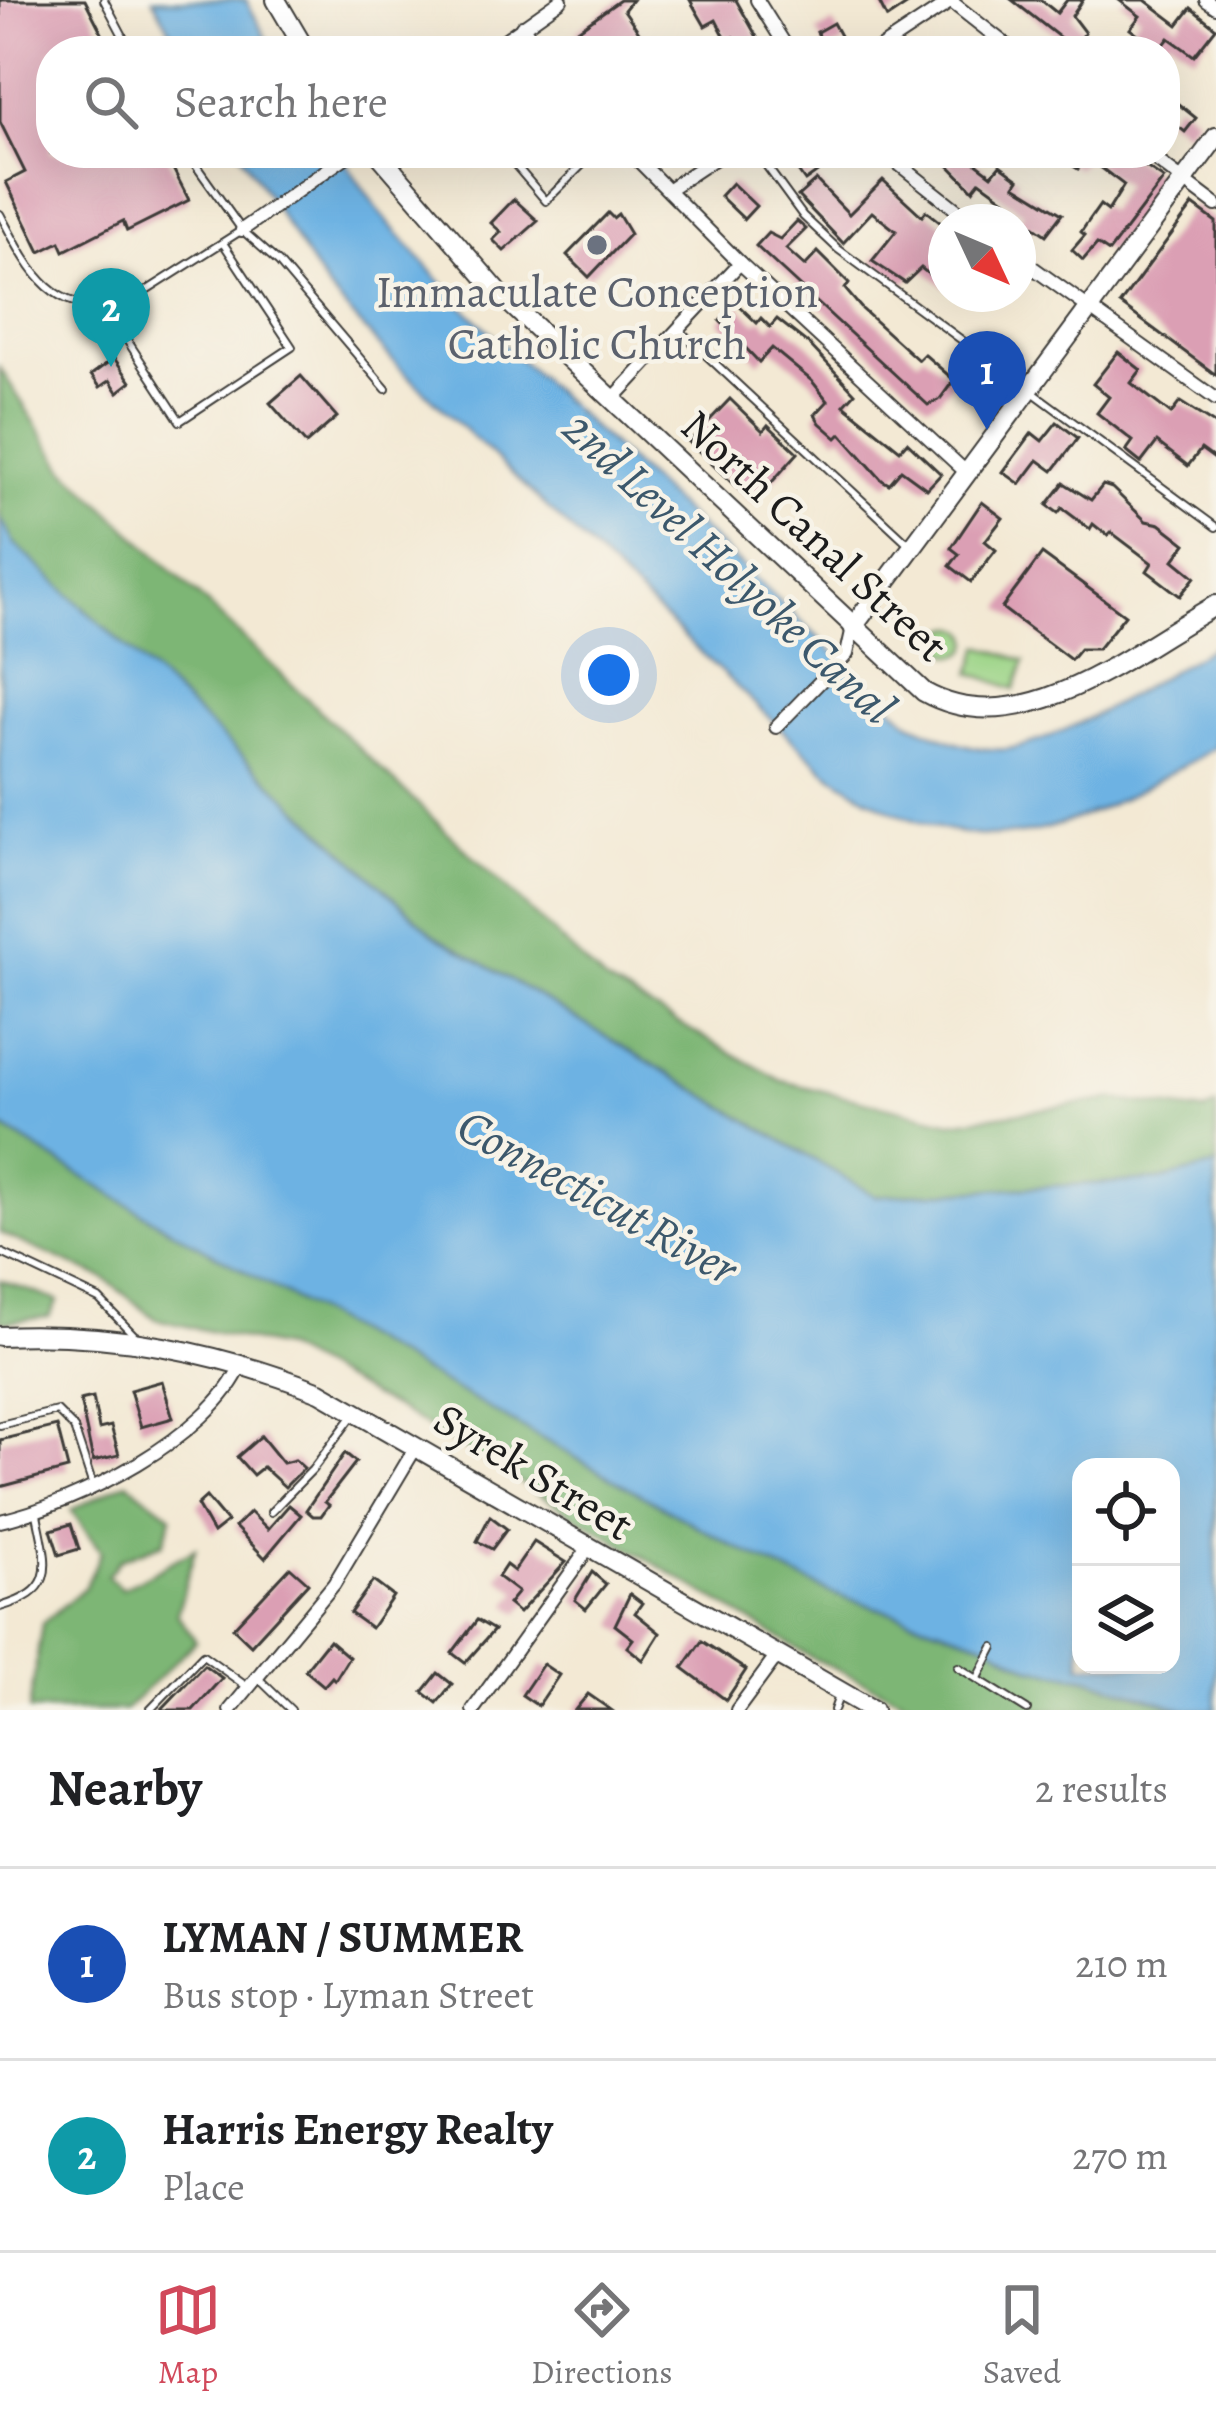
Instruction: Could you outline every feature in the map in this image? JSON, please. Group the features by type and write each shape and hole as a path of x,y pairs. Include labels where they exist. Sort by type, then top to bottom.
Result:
{"street":[{"path":"275,0 297,36"},
{"path":"509,36 561,0"},
{"path":"757,0 780,36"},
{"path":"1206,0 1216,7"},
{"path":"898,36 951,1 995,36"},
{"path":"522,26 530,36"},
{"path":"776,727 842,658 853,627 1216,137"},
{"path":"242,230 331,168"},
{"name":"North Canal Street","path":"391,168 499,293 853,627 924,692 953,709 1016,710 1061,692 1216,604"},
{"path":"647,168 740,263 968,474"},
{"path":"669,189 700,168"},
{"path":"904,168 949,204"},
{"path":"1167,168 1216,205"},
{"path":"611,400 740,263"},
{"path":"1036,270 1216,399"},
{"name":"Syrek Street","path":"0,1336 140,1340 243,1362 356,1411 776,1657 837,1701 873,1710"},
{"path":"1,1519 92,1486 200,1420 221,1400 243,1362"},
{"path":"230,1710 334,1584 416,1447"},
{"path":"473,1710 588,1549"},
{"path":"737,1710 776,1657"}],"lane":[{"path":"104,0 123,36"},
{"path":"198,168 242,230 279,263 386,389"},
{"path":"518,168 546,201 579,168"},
{"path":"768,168 802,216 838,249 1216,526"},
{"path":"0,214 28,267 52,292 74,305 106,308 121,307 242,230"},
{"path":"106,308 180,422 292,347 223,243"},
{"path":"678,329 913,548"},
{"path":"0,1252 99,1299 140,1340"},
{"path":"0,1425 57,1411 74,1428 92,1486"},
{"path":"271,1512 312,1470 356,1411"},
{"path":"0,1607 26,1600 42,1587 46,1572 36,1510"},
{"path":"978,1678 994,1648"},
{"path":"150,1710 203,1655 291,1710"},
{"path":"958,1667 1027,1710"}],"green space":[{"path":"0,368 64,468 605,982 782,1081 951,1122 1113,1099 1205,1112 1216,1106 1216,1166 1160,1180 875,1196 433,934 14,543 0,517"},
{"path":"956,627 966,631 970,641 966,651 956,655 946,651 942,641 946,631"},
{"path":"981,646 1025,661 1015,689 971,673"},
{"path":"0,1126 152,1219 731,1545 834,1594 983,1642 1031,1668 1088,1678 1185,1710 927,1710 812,1658 406,1414 282,1348 156,1319 105,1279 0,1233"},
{"path":"0,1280 58,1301 49,1317 0,1322"},
{"path":"127,1482 172,1516 163,1543 121,1559 107,1576 122,1589 195,1549 177,1614 196,1641 125,1710 29,1710 42,1624 85,1587 101,1552 71,1510"}],"water":[{"path":"153,0 246,0 265,36 173,36"},
{"name":"2nd Level Holyoke Canal","path":"250,168 349,168 381,214 461,305 910,723 982,748 1032,743 1114,705 1216,645 1216,747 1113,803 1068,822 1024,833 980,835 934,827 883,806 827,772 398,366 327,288"},
{"name":"Connecticut River","path":"0,517 14,543 433,934 875,1196 1160,1180 1216,1166 1216,1710 1185,1710 1088,1678 1032,1668 983,1642 834,1594 731,1545 152,1219 0,1126"}],"building":[{"path":"0,0 85,0 103,36 36,36 36,168 173,168 189,200 127,231 123,221 64,251 60,242 40,252 6,182 25,172 0,122"},
{"path":"620,0 632,0 624,10 639,32 633,36 580,36 576,31"},
{"path":"690,0 736,0 756,36 724,36 716,20 705,26"},
{"path":"878,0 914,0 887,18"},
{"path":"1012,0 1041,0 1057,13 1067,0 1083,0 1072,16 1085,33 1058,36"},
{"path":"1119,0 1145,0 1178,25 1191,8 1216,28 1194,56 1180,46 1180,36 1139,36 1130,29 1140,16"},
{"path":"833,23 840,36 819,36 817,32"},
{"path":"1180,105 1196,118 1185,132 1180,128"},
{"path":"796,168 823,168 805,181"},
{"path":"952,168 983,168 992,175 1004,168 1019,179 1015,185 1062,214 1046,235 1036,228 1036,204 1012,204 980,181 973,190"},
{"path":"1102,168 1148,168 1164,179 1109,252 1097,244 1083,260 1072,250 1085,235 1081,232 1100,205 1108,211 1124,185"},
{"path":"816,180 849,214 883,180 922,216 928,213 928,274 921,268 905,283 872,261 896,231 872,212 843,243 798,196"},
{"path":"732,183 756,206 744,219 720,196"},
{"path":"514,199 538,221 504,251 493,240 501,232 491,223"},
{"path":"1193,205 1216,222 1216,375 1120,304"},
{"name":"Immaculate Conception Catholic Church","path":"608,213 613,218 618,214 630,234 589,277 567,255"},
{"path":"797,221 806,229 786,249 805,266 818,252 849,283 845,289 862,309 918,360 924,354 954,380 940,399 928,405 756,246 768,233 780,239"},
{"path":"736,303 757,323 761,318 770,327 777,319 810,345 855,393 844,405 900,450 907,442 941,474 927,489 901,470 889,484 882,480 841,434 837,438 820,423 815,415 828,401 812,381 772,348 759,362 720,321"},
{"path":"1118,352 1141,370 1131,383 1171,414 1180,402 1216,425 1216,460 1201,449 1188,466 1157,442 1141,463 1126,451 1133,441 1097,413 1109,397 1093,384"},
{"path":"114,358 131,382 118,392 110,380 100,387 91,375"},
{"path":"301,376 337,417 306,444 270,403"},
{"path":"730,399 763,431 768,425 798,453 753,503 689,442"},
{"path":"1057,422 1078,438 1053,471 1038,460 1020,484 1003,472 1032,433 1042,441"},
{"path":"1064,483 1091,500 1103,485 1112,488 1146,521 1160,524 1186,544 1174,560 1195,577 1180,596 1147,571 1152,563 1111,532 1108,536 1093,524 1090,529 1062,508 1058,513 1047,505"},
{"path":"982,502 1003,518 985,541 996,550 971,582 950,566 959,554 951,548"},
{"path":"1042,554 1125,615 1098,649 1080,649 1071,660 1002,608"},
{"path":"162,1381 173,1418 141,1427 130,1390"},
{"path":"93,1397 99,1429 111,1426 119,1455 93,1461 80,1400"},
{"path":"57,1426 68,1469 0,1487 0,1440"},
{"path":"261,1436 283,1463 295,1460 304,1468 285,1487 263,1467 253,1475 237,1457"},
{"path":"345,1453 356,1462 325,1502 329,1505 321,1516 313,1516 306,1510"},
{"path":"206,1497 227,1522 213,1533 197,1505"},
{"path":"289,1505 301,1515 265,1558 235,1527 250,1512 268,1529"},
{"path":"490,1516 507,1529 492,1549 477,1541"},
{"path":"71,1524 79,1549 59,1555 51,1530"},
{"path":"534,1542 566,1562 519,1613 508,1604 518,1592 498,1577 506,1565 514,1571"},
{"path":"290,1567 308,1583 251,1645 233,1628"},
{"path":"592,1572 606,1584 586,1609 575,1600"},
{"path":"373,1581 393,1596 371,1628 350,1613"},
{"path":"630,1594 642,1603 635,1613 660,1633 643,1660 627,1647 633,1639 615,1625"},
{"path":"477,1620 494,1630 465,1663 452,1653"},
{"path":"329,1640 349,1657 335,1680 332,1677 324,1686 305,1670"},
{"path":"702,1641 746,1670 726,1700 683,1668"},
{"path":"543,1664 559,1675 538,1706 522,1695"},
{"path":"204,1665 222,1678 193,1710 161,1710"},
{"path":"438,1673 452,1684 437,1703 423,1692"},
{"path":"588,1694 611,1710 575,1710"}],"place":[{"name":"Immaculate Conception Catholic Church","path":"597,245"},
{"name":"Harris Energy Realty","path":"111,367"},
{"name":"LYMAN / SUMMER","path":"987,430"}]}
